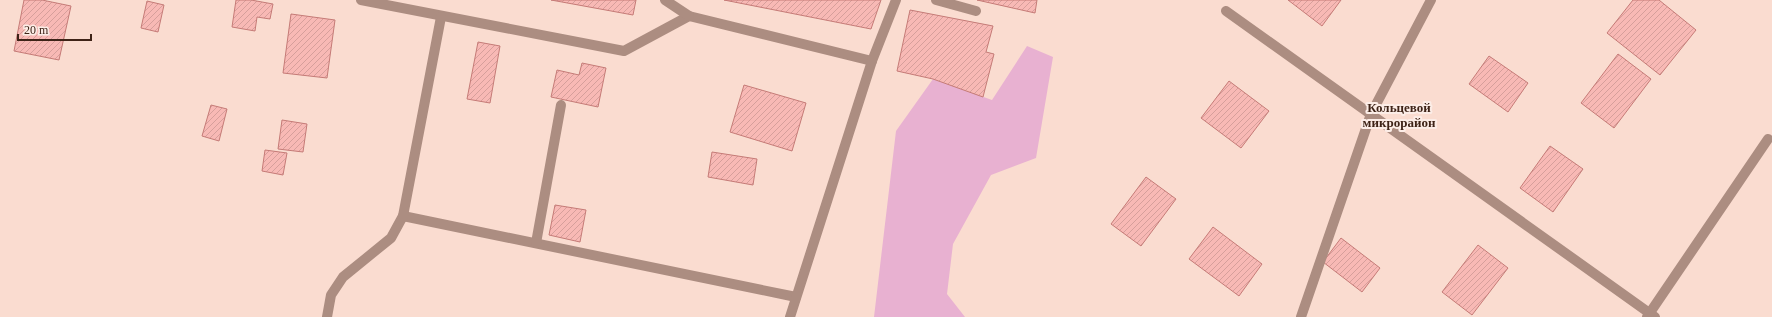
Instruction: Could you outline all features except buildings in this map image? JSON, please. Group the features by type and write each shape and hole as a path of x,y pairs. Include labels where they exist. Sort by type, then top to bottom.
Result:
{"street":[{"path":"361,0 441,17 624,51 689,16"},
{"path":"665,0 689,16 872,61"},
{"path":"790,317 872,61 896,0"},
{"path":"936,0 976,11"},
{"path":"1301,317 1371,114 1431,0"},
{"path":"1226,11 1651,316 1768,139"},
{"path":"327,317 331,295 343,277 391,238 403,216 441,17"},
{"path":"536,243 561,105"},
{"path":"403,216 796,297"}],"shaded area":[{"path":"1027,46 1053,57 1036,158 991,175 953,244 947,294 965,317 874,317 896,131 933,79 992,100"}],"district":[{"name":"Кольцевой микрорайон","path":"1399,114"}]}
